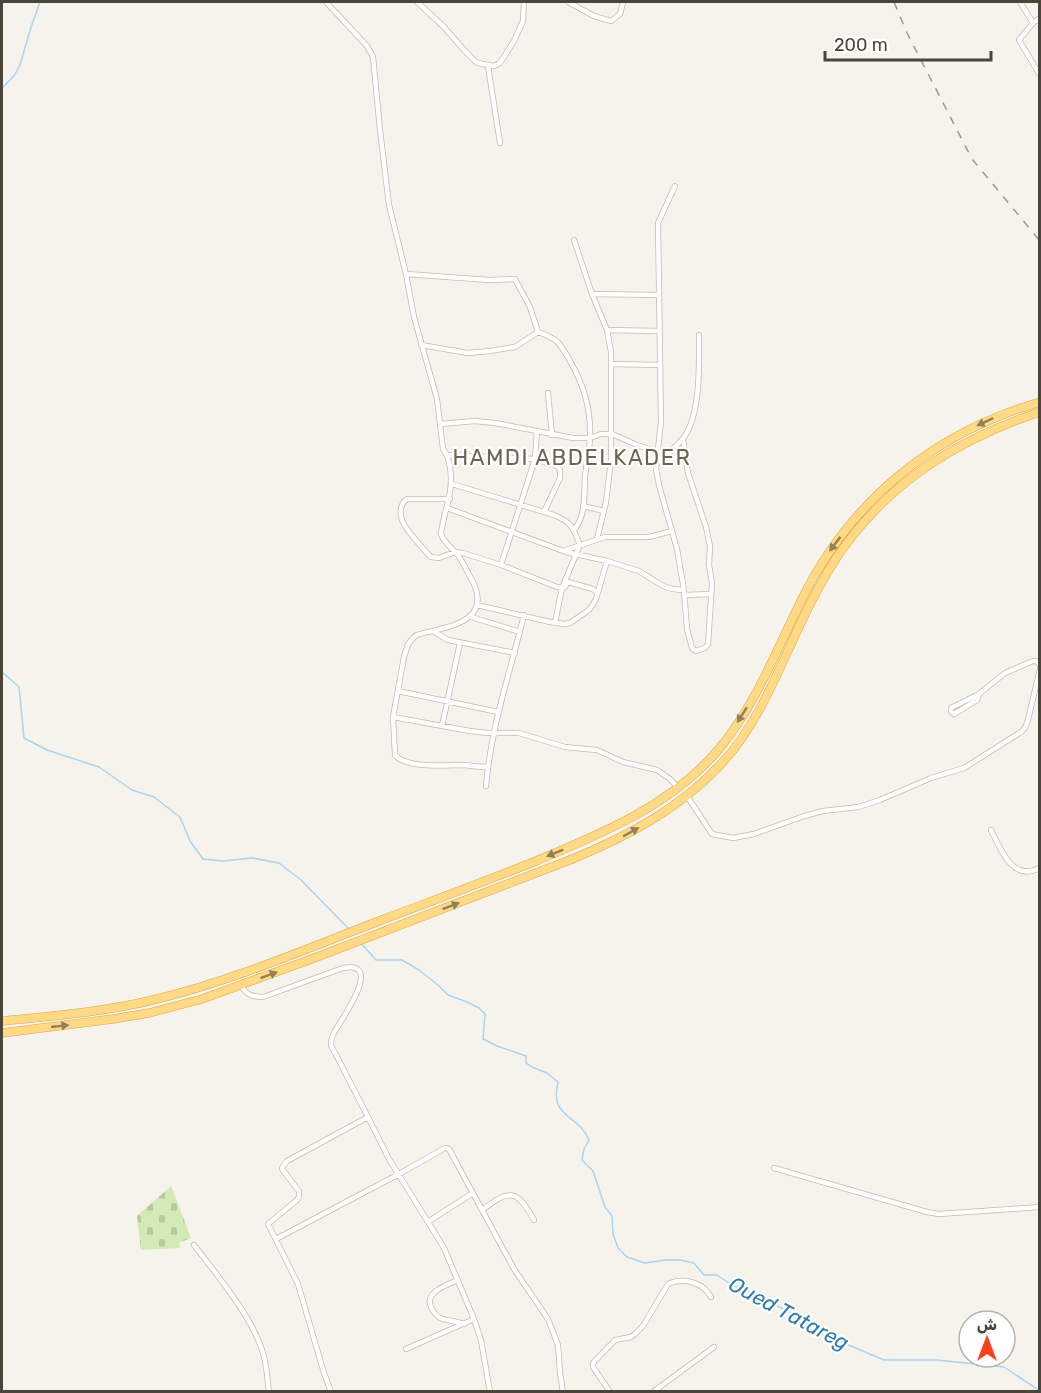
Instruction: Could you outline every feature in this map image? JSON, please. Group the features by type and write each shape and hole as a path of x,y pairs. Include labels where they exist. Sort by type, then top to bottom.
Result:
{"highway":[{"path":"2,1022 123,1006 213,983 575,845 642,811 678,788 719,749 755,694 816,573 830,550 861,511 893,480 958,435 1003,414 1040,402"},
{"path":"2,1033 82,1024 149,1012 202,999 607,845 660,815 701,785 724,762 754,721 816,592 839,554 887,498 928,465 973,439 997,427 1040,412"}],"street":[{"path":"326,2 367,46 373,57 389,205 414,317 437,399 443,449 448,455 452,484 441,534 455,552 462,556 564,586"},
{"path":"417,2 476,62 488,66 500,63 514,41 523,21 524,2"},
{"path":"568,2 607,21 611,21 620,14 623,2"},
{"path":"1020,2 1033,22"},
{"path":"1040,18 1033,22 1019,40 1040,75"},
{"path":"488,66 500,143"},
{"path":"675,186 658,223 661,422 657,475 672,531 684,593 687,629 692,648 696,651 705,648 708,644 712,583 709,565 710,540 688,473 683,439"},
{"path":"574,240 607,330 612,364 609,489 597,539"},
{"path":"406,274 489,280 515,279 530,307 538,332"},
{"path":"592,294 659,295"},
{"path":"607,330 659,331"},
{"path":"421,345 468,353 490,351 515,347 538,332"},
{"path":"538,332 553,337 561,346 579,376 588,401 590,438 583,507 580,520 574,530"},
{"path":"657,464 683,439 690,425 699,378 699,335"},
{"path":"612,364 660,365"},
{"path":"548,393 552,435"},
{"path":"440,424 475,421 495,423 573,438 612,434 658,452"},
{"path":"501,566 535,459 537,431"},
{"path":"448,455 535,459 557,466 560,470 560,478 544,512"},
{"path":"452,484 544,512 565,520 571,525 580,544 564,586 555,623"},
{"path":"450,499 405,499 401,517 406,528 429,556 438,558 455,552"},
{"path":"583,507 604,512"},
{"path":"447,508 575,554 639,571 663,586 684,593 711,594"},
{"path":"563,550 605,537 649,537 672,531"},
{"path":"462,556 478,595 477,605 471,617 461,623 414,637 408,644 393,717 395,755 398,759 426,765 488,767"},
{"path":"477,605 555,623 564,624 576,620 592,606 607,561"},
{"path":"564,586 568,582 597,593"},
{"path":"486,786 498,712 524,615"},
{"path":"471,617 520,632"},
{"path":"433,630 445,639 515,653"},
{"path":"442,726 460,643"},
{"path":"687,796 712,834 733,838 754,834 823,811 858,807 880,801 931,778 964,768 1021,732 1028,720 1040,667 1036,661 1033,661 1010,670 979,694 951,708 951,712 954,714 975,701 979,694"},
{"path":"398,691 498,712"},
{"path":"393,717 470,731 519,733 565,747 597,750 623,762 657,770 678,788"},
{"path":"991,830 1005,858 1014,867 1023,872 1040,868"},
{"path":"240,986 253,997 263,997 343,968 351,966 357,969 361,979 358,989 353,1002 334,1033 331,1045 399,1174 444,1248 483,1346 490,1392"},
{"path":"329,1391 298,1284 268,1223 300,1197 283,1171 283,1166 287,1161 368,1117"},
{"path":"276,1239 447,1148 474,1193 514,1269 543,1310 554,1331 558,1345 563,1392"},
{"path":"774,1168 939,1214 1040,1207"},
{"path":"429,1221 474,1193"},
{"path":"482,1210 501,1198 513,1195 524,1203 534,1220"},
{"path":"194,1245 234,1299 258,1338 265,1363 269,1392"},
{"path":"458,1280 439,1289 430,1296 429,1302 438,1317 464,1323"},
{"path":"610,1392 592,1367 593,1363 615,1340 631,1337 639,1331 668,1284 686,1281 697,1284 707,1290 711,1297"},
{"path":"406,1349 474,1319"},
{"path":"653,1392 714,1347"}],"green space":[{"path":"171,1186 191,1238 179,1243 180,1248 141,1250 137,1216"}],"waterway":[{"name":"Oued Tatareg","path":"2,88 14,76 20,65 40,2"},
{"name":"Oued Tatareg","path":"2,672 19,687 24,738 47,750 99,767 132,790 154,797 180,817 190,841 203,859 223,861 252,858 279,863 301,880 349,929"},
{"name":"Oued Tatareg","path":"362,944 376,960 402,960 419,970 448,995 479,1008 485,1014 483,1039 526,1056 526,1063 547,1073 558,1082 556,1094 558,1103 566,1115 584,1131 589,1140 582,1160 593,1171 605,1207 612,1216 613,1234 618,1248 627,1257 645,1263 666,1260 694,1263 704,1275 717,1275 846,1344 884,1360 937,1360 1004,1367 1040,1391"}],"railway":[{"path":"894,2 907,33 972,159 1040,241"}],"district":[{"name":"HAMDI ABDELKADER","path":"572,457"}]}
